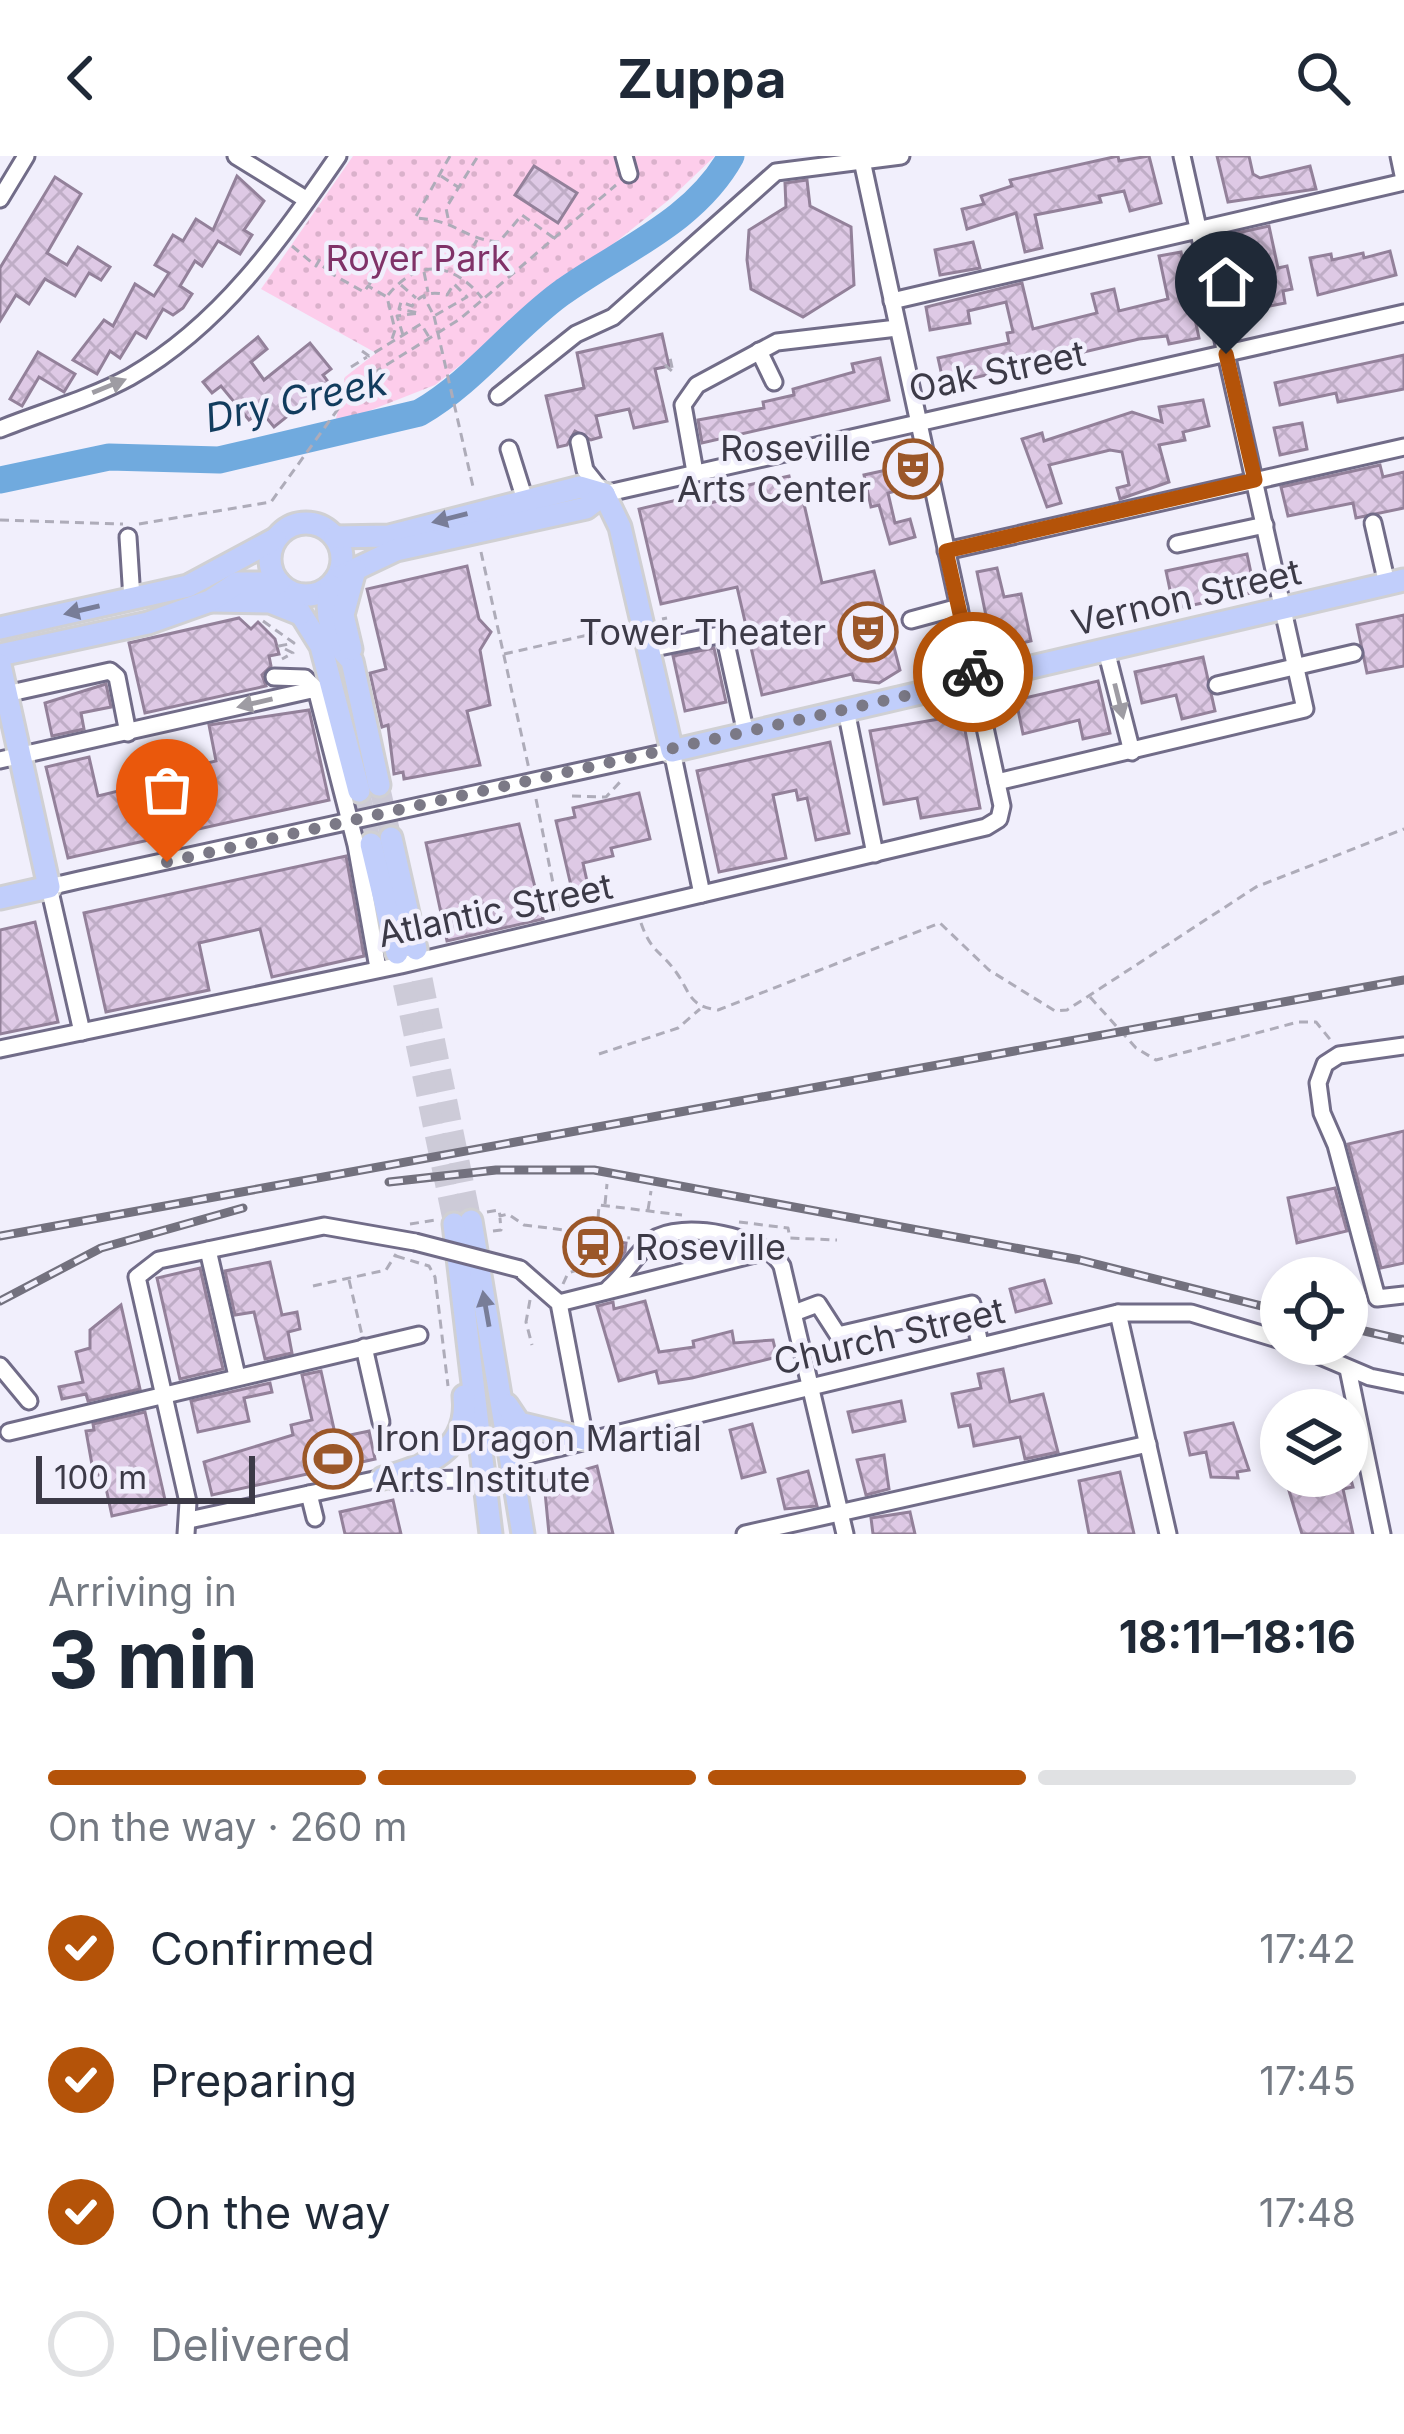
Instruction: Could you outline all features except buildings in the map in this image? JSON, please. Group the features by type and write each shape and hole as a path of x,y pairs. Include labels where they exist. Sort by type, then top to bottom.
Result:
{"main road":[{"name":"Oak Street","path":"334,537 389,536 580,488 604,494"},
{"name":"Oak Street","path":"341,578 416,544 586,508 604,494"},
{"path":"604,494 620,527 671,751"},
{"path":"0,628 188,586 289,526 307,522 334,537 342,560 328,617 339,649 352,662 369,788 321,646 270,567 274,539"},
{"path":"0,656 150,631 237,583 282,586 304,595 341,578"},
{"name":"Vernon Street","path":"671,751 1395,582"},
{"path":"210,601 271,602 300,614"},
{"path":"0,665 10,759 50,887"},
{"path":"381,841 406,951"},
{"name":"Vernon Street","path":"0,898 50,887"},
{"path":"471,1225 467,1319 491,1534"},
{"path":"471,1225 523,1534"},
{"path":"383,1478 433,1461 461,1432 466,1410 458,1343 467,1319"},
{"path":"502,1398 519,1423 585,1438"}],"street":[{"path":"0,199 26,156"},
{"path":"236,156 308,200"},
{"path":"0,429 135,374 254,276 338,156"},
{"path":"624,156 629,174"},
{"path":"498,396 540,358 613,317 776,172 901,156"},
{"path":"862,160 997,782 1305,709 1182,156"},
{"path":"892,301 1404,181 1399,156"},
{"name":"Oak Street","path":"604,494 1404,313"},
{"path":"695,472 683,404 688,392 791,338 826,339 898,328"},
{"path":"759,351 774,382"},
{"path":"579,442 585,470 604,494"},
{"path":"946,551 1404,447"},
{"path":"509,449 525,500"},
{"path":"1373,524 1395,582"},
{"path":"1177,544 1265,525"},
{"path":"128,537 132,599"},
{"path":"911,620 959,607"},
{"path":"649,649 724,634 746,734"},
{"path":"1106,650 1132,752"},
{"path":"1217,685 1354,653"},
{"path":"4,692 110,670 117,676 128,733"},
{"path":"279,673 305,678 316,689 351,823 378,968"},
{"path":"10,759 316,689"},
{"path":"846,710 874,854"},
{"path":"671,751 702,894"},
{"name":"Vernon Street","path":"50,887 671,751"},
{"name":"Atlantic Street","path":"0,1049 637,910 986,827 999,819 997,782"},
{"path":"50,887 82,1032"},
{"path":"1404,1046 1340,1055 1325,1064 1318,1083 1322,1113 1336,1145 1377,1298 1404,1294"},
{"path":"486,1487 465,1477 405,1485 383,1478 188,1527 136,1277 147,1265 324,1226 520,1268 555,1298 585,1438"},
{"path":"609,1288 649,1243 669,1232 719,1235 771,1250 782,1266 844,1534"},
{"path":"208,1250 237,1376"},
{"path":"555,1298 771,1250"},
{"path":"794,1313 818,1304 838,1335 972,1304 980,1345"},
{"path":"1118,1313 1168,1534"},
{"name":"Church Street","path":"512,1459 1118,1313 1191,1313 1260,1334"},
{"path":"9,1432 418,1335"},
{"path":"364,1347 381,1422"},
{"path":"1339,1365 1404,1384"},
{"path":"0,1366 29,1401"},
{"path":"1348,1369 1382,1534"},
{"path":"745,1534 1148,1444"},
{"path":"309,1494 315,1518"}],"path":[{"path":"450,156 415,218 448,220 477,241 499,242 522,215 554,238"},
{"path":"448,220 446,208 478,156"},
{"path":"0,520 144,524 271,502 350,392 483,299 629,174"},
{"path":"440,175 459,188"},
{"path":"458,274 477,241"},
{"path":"292,246 316,266 320,259 327,263 323,269 364,292 380,264"},
{"path":"387,297 399,282 423,268 458,274 483,299"},
{"path":"423,268 423,296 434,316 474,491"},
{"path":"399,282 423,296 447,295 454,284 467,297 434,316"},
{"path":"368,286 387,297 395,330 391,342"},
{"path":"403,335 398,316 418,318 418,313 399,309 401,302 412,306 423,296"},
{"path":"351,367 421,324 430,338"},
{"path":"362,350 368,356"},
{"path":"665,365 674,372 670,358"},
{"path":"480,544 530,776"},
{"path":"244,618 266,622 294,643 279,646 280,651 293,653 281,656 279,673"},
{"path":"502,654 628,626"},
{"path":"572,796 606,797 620,782"},
{"path":"534,791 559,915"},
{"path":"637,910 649,950 675,971 691,1001 701,1008 718,1010 940,923 989,970 1055,1011 1090,997 1139,959 1256,886 1404,830"},
{"path":"1090,997 1136,1048 1156,1060 1298,1022 1316,1022 1340,1055"},
{"path":"598,1054 678,1028 701,1008"},
{"path":"605,1206 608,1184"},
{"path":"648,1211 651,1191"},
{"path":"471,1225 501,1230 500,1216"},
{"path":"788,1228 789,1217"},
{"path":"555,1298 568,1273 632,1251"},
{"path":"396,1256 429,1266 435,1277 448,1392"},
{"path":"349,1278 364,1347"},
{"path":"532,1345 526,1322 539,1280"}],"green space":[{"name":"Royer Park","path":"353,156 715,156 670,199 435,385 343,421 336,419 345,377 376,353 261,289"}],"waterway":[{"name":"Dry Creek","path":"0,480 109,457 219,460 419,413 457,387 560,294 676,218 697,200 731,156"}],"tunnel":[{"path":"379,785 391,838"},
{"path":"359,791 371,844"},
{"path":"416,949 471,1221"},
{"path":"397,953 454,1224"}],"railway":[{"path":"0,1236 1404,980"},
{"path":"389,1182 496,1170 594,1170 1080,1260 1260,1306"},
{"path":"0,1301 101,1248 243,1208"},
{"path":"1368,1332 1404,1340"}],"way so far":[{"path":"167,862 958,684 974,680 973,672"}],"place":[{"name":"Roseville Arts Center","path":"913,469"},
{"name":"Tower Theater","path":"868,632"},
{"name":"Roseville","path":"593,1247"},
{"name":"Iron Dragon Martial Arts Institute","path":"333,1459"}],"route":[{"path":"973,672 946,551 1255,480 1226,354"}]}
